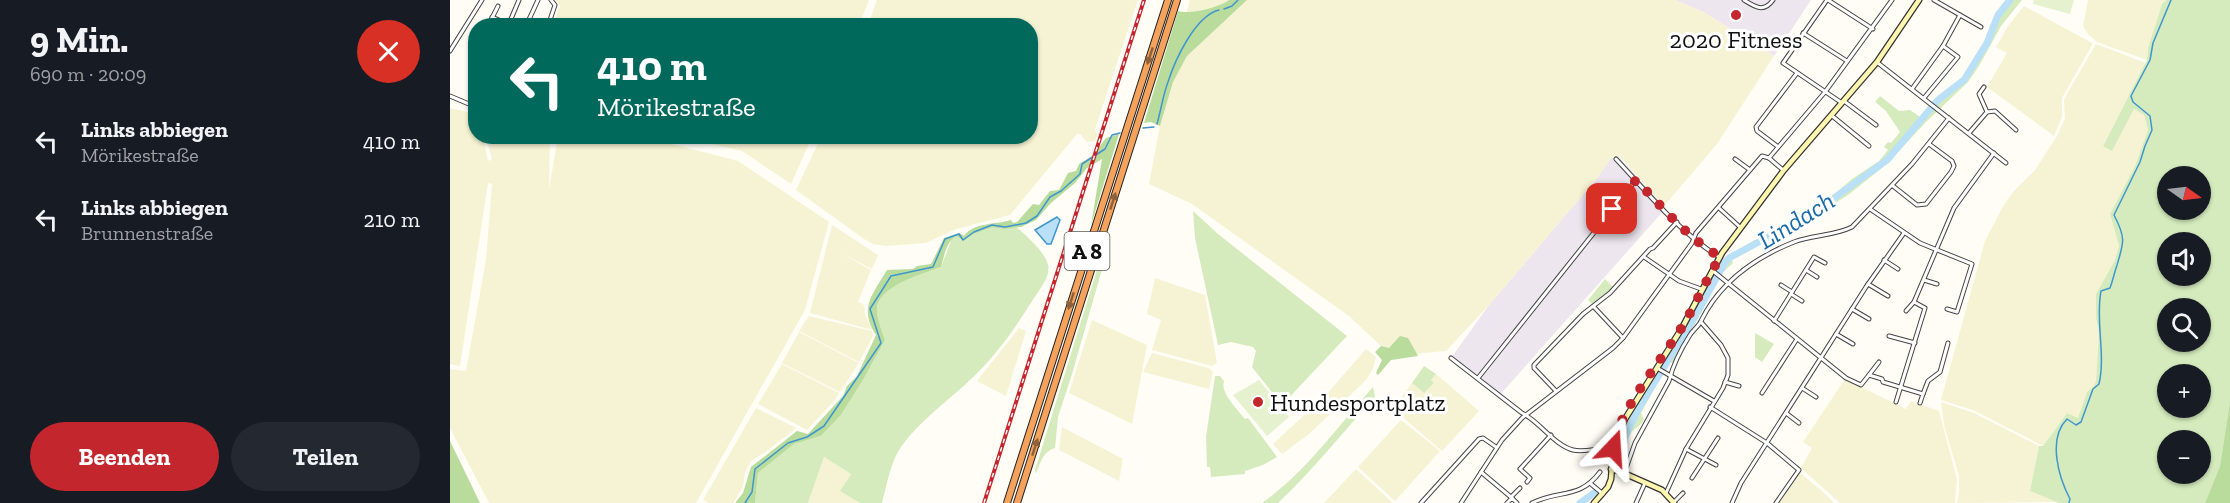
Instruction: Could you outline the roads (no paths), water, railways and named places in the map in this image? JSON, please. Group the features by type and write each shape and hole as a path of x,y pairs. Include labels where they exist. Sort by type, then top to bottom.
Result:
{"highway":[{"name":"A 8","path":"1007,503 1168,0"},
{"name":"A 8","path":"1017,503 1177,0"}],"main road":[{"path":"1594,503 1603,494 1611,479 1613,448 1624,419 1682,328 1720,257 1784,170 1877,62 1919,0"},
{"path":"1611,469 1666,493 1674,502"}],"street":[{"path":"471,18 482,0"},
{"path":"511,18 519,0"},
{"path":"530,18 538,0"},
{"path":"551,0 555,5 551,18"},
{"path":"1744,0 1762,9 1769,6 1773,0"},
{"path":"1873,29 1827,0 1783,63 1876,125"},
{"path":"1769,158 1826,92 1892,0"},
{"path":"1934,0 1981,27"},
{"path":"492,17 498,6"},
{"path":"1912,89 1943,46 1960,15"},
{"path":"450,51 468,22"},
{"path":"1803,33 1848,61"},
{"path":"1924,98 1958,57 1943,46"},
{"path":"1877,62 2006,163"},
{"path":"1777,147 1757,131 1756,127 1797,73"},
{"path":"1984,87 1979,94 1988,112"},
{"path":"450,96 468,102"},
{"path":"1969,133 1988,112 1995,111 2016,130"},
{"path":"1831,115 1869,146"},
{"path":"1624,474 1635,443 1690,334 1701,322 1705,311 1726,281 1751,263 1772,252 1803,239 1844,231 1852,227 1893,186 1949,118"},
{"path":"1893,186 1917,205 1926,204 1954,166 1952,161 1929,144"},
{"path":"1906,311 1914,302 1954,208 1994,153"},
{"path":"1461,503 1512,428 1623,338 1694,238 1762,156 1769,158 1784,170"},
{"path":"1616,159 1677,222 1720,257"},
{"path":"1735,159 1749,170"},
{"path":"1478,378 1636,180"},
{"path":"1719,208 1741,228"},
{"path":"1870,209 1904,233 1972,264 1957,312 1947,309"},
{"path":"1556,391 1534,368 1534,365 1576,321 1611,293 1677,222"},
{"path":"1732,503 1741,483 1868,284 1904,233"},
{"path":"1644,257 1668,275 1701,289"},
{"path":"1774,321 1814,257 1825,263"},
{"path":"1884,260 1898,269"},
{"path":"1806,270 1817,277"},
{"path":"1714,272 1846,378 1861,385 1879,362"},
{"path":"1924,280 1937,284"},
{"path":"1868,284 1888,296"},
{"path":"1781,285 1802,301"},
{"path":"1896,402 1925,309 1914,302"},
{"path":"1594,307 1623,338"},
{"path":"1852,309 1869,319"},
{"path":"1666,493 1686,449 1725,382 1729,369 1728,358 1721,345 1701,322"},
{"path":"1836,334 1853,344"},
{"path":"1889,336 1915,343"},
{"path":"1762,393 1797,339"},
{"path":"1920,403 1928,381 1940,372 1948,343"},
{"path":"1451,358 1533,418 1572,450 1613,448"},
{"path":"1658,368 1714,401"},
{"path":"1869,375 1923,394"},
{"path":"1725,382 1739,386"},
{"path":"1802,388 1816,396"},
{"path":"1710,407 1767,443 1799,470 1776,503"},
{"path":"1786,413 1799,423"},
{"path":"1527,482 1530,478 1520,470 1551,435"},
{"path":"1421,503 1479,439 1483,438 1497,448"},
{"path":"1692,478 1718,438"},
{"path":"1686,449 1716,465"},
{"path":"1532,503 1591,484 1600,471"},
{"path":"1481,472 1518,503"},
{"path":"1636,503 1645,483"},
{"path":"1591,484 1603,494"},
{"path":"1507,503 1520,488"},
{"path":"1674,502 1683,493"}],"water":[{"path":"1057,217 1060,220 1051,244 1047,244 1035,230"}],"waterway":[{"path":"1224,9 1232,6 1238,0"},
{"name":"Lindach","path":"1617,465 1621,458 1625,436 1640,406 1729,258 1816,211 1887,160 1938,100 1964,80 1987,43 1998,15 2010,0"},
{"path":"2069,503 2070,499 2059,470 2057,437 2067,419 2076,425 2081,422 2093,389 2099,384 2101,372 2099,302 2101,291 2110,288 2122,245 2121,229 2114,215 2140,162 2152,130 2150,116 2133,102 2131,96 2150,60 2153,43 2171,0"},
{"path":"1157,124 1166,87 1181,51 1202,21 1219,10"},
{"path":"1143,128 1154,127"},
{"path":"745,503 752,492 755,469 788,443 807,437 824,426 881,343 870,309 891,276 933,267 945,239 959,234 963,240 974,232 992,225 1005,227 1026,223 1037,216 1050,197 1061,191 1080,174 1082,164 1105,149 1112,135 1120,133"},
{"name":"Lindach","path":"1580,503 1594,493"}],"railway":[{"path":"984,503 1144,0"}],"place":[{"name":"2020 Fitness","path":"1736,15"},
{"name":"Hundesportplatz","path":"1258,402"}]}
